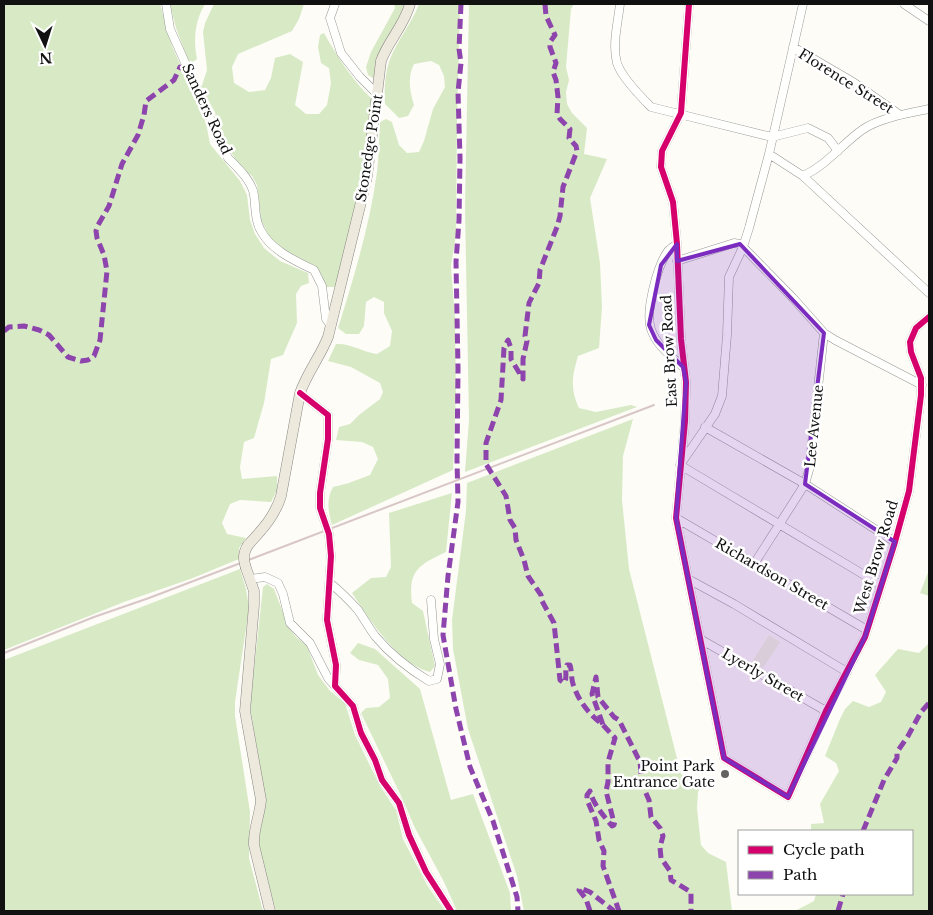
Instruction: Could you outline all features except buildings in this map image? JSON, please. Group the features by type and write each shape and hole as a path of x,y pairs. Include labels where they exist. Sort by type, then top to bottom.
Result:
{"main road":[{"name":"Stonedge Point","path":"250,579 243,558 248,545 277,510 300,393 305,378 324,346 331,326 367,176 384,54 401,27 410,4"},
{"path":"250,579 254,591 254,605 245,711 261,800 260,812 253,837 254,845 270,911"}],"street":[{"name":"Sanders Road","path":"166,4 170,29 228,158 244,175 254,194 254,214 260,230 269,242 284,254 314,270 322,286 326,319 331,326"},
{"path":"335,4 330,18 341,53 360,77 377,94"},
{"path":"620,4 615,50 617,65 640,96 651,107 772,136 808,128 828,138 838,151"},
{"name":"East Brow Road","path":"689,4 681,113 660,157 662,171 673,202 683,367 686,382 685,421 676,518 724,758 788,797"},
{"path":"803,4 769,154 743,248 729,277 722,396 715,414 680,465 882,585"},
{"path":"904,4 929,21"},
{"name":"Florence Street","path":"793,47 853,82 900,115"},
{"path":"804,176 820,167 862,129 900,115 929,109"},
{"path":"769,154 804,176 929,293"},
{"path":"677,261 734,242 740,244 824,333 922,385"},
{"name":"East Brow Road","path":"677,244 668,251 661,265 649,314 650,325 656,340 683,367"},
{"name":"West Brow Road","path":"788,797 826,711 867,630 895,542 909,491 922,385 919,369 911,352 910,342 916,328 929,317"},
{"name":"Lee Avenue","path":"754,564 805,484 810,462 824,333"},
{"path":"300,393 328,415 328,439 320,493 320,508 329,534 331,556 327,620 336,666 335,686"},
{"path":"705,427 805,484 895,542"},
{"name":"Richardson Street","path":"676,518 867,630"},
{"path":"250,579 265,577 278,583 283,594 290,623 310,643 328,678 353,706 361,733 375,760 382,780 399,803 409,835 426,872 451,911"},
{"path":"688,579 741,608 847,672"},
{"path":"330,583 358,610 375,635 396,658 429,682 437,679 440,664 434,639 431,600"},
{"name":"Lyerly Street","path":"700,639 826,711"}],"highlighted area":[{"path":"677,244 677,261 740,244 824,333 805,484 895,542 865,637 788,797 724,758 676,518 686,382 683,367 656,340 649,325 661,265"}],"green space":[{"path":"4,4 160,4 172,46 206,123 210,144 240,181 247,195 250,220 255,234 264,248 280,261 308,273 309,283 301,286 296,294 297,323 283,355 271,359 264,403 254,438 244,442 240,467 242,479 277,476 277,490 271,502 240,500 230,504 222,523 227,534 246,538 239,548 239,559 4,650"},
{"path":"170,4 205,4 197,24 195,44 197,59 193,62 188,60 176,28"},
{"path":"214,4 304,4 299,19 292,31 238,54 232,67 234,83 249,92 265,90 271,78 275,58 290,54 303,62 295,105 306,114 319,114 327,105 331,83 329,68 321,63 318,47 320,35 324,33 345,67 371,98 370,126 363,177 337,287 325,287 321,274 316,267 289,254 278,247 270,238 261,220 257,185 252,176 236,160 217,125 215,112 201,88 207,70 203,32"},
{"path":"394,4 404,4 400,16 380,51 373,78 368,75 366,67 371,52 395,8"},
{"path":"419,4 460,4 456,235 451,266 455,318 456,393 453,470 332,525 328,506 329,496 333,487 370,475 378,459 373,447 362,442 336,440 339,427 350,424 380,399 383,392 380,383 351,367 328,361 336,344 377,354 390,346 392,331 384,313 384,302 374,297 366,302 364,326 359,334 346,334 338,328 366,231 377,172 380,122 386,119 392,122 399,145 407,153 419,152 433,109 445,87 444,76 439,65 431,61 414,64 410,79 410,90 414,105 408,116 399,118 385,104 385,82 390,59"},
{"path":"469,4 574,4 571,9 566,67 569,80 566,92 567,104 572,113 587,128 584,154 607,159 590,198 600,263 602,307 599,348 578,356 573,376 573,388 579,408 596,412 631,405 637,407 465,472 469,420 465,208"},
{"path":"633,419 623,456 622,500 629,569 681,774 690,779 705,779 698,792 697,808 701,845 708,853 726,862 732,911 524,911 517,876 468,729 453,649 452,620 466,511 467,483"},
{"path":"452,493 446,552 422,565 417,570 412,583 412,603 423,611 435,666 430,672 406,660 385,639 352,593 371,578 386,577 391,567 389,513"},
{"path":"240,569 249,608 235,702 235,716 250,812 249,858 263,911 4,911 4,660"},
{"path":"929,570 929,596 920,593"},
{"path":"267,584 274,589 289,628 307,646 318,675 330,691 345,703 355,735 380,786 396,810 403,839 427,885 445,911 276,911 259,852 258,837 266,801 251,712 263,587"},
{"path":"769,635 780,642 763,668 752,662"},
{"path":"358,643 375,649 420,689 451,800 473,794 510,893 511,911 457,911 414,826 361,713 366,708 379,707 390,698 388,679 378,665 359,660 350,653"},
{"path":"929,643 929,911 795,911 814,901 816,895 913,895 913,830 811,830 811,824 824,823 820,804 839,771 836,763 825,756 845,709 853,701 869,707 881,702 886,692 875,675 898,649 919,653"}],"railway":[{"path":"4,653 94,617 149,598 654,405"}],"marked path":[{"path":"461,4 459,49 461,63 458,92 459,220 456,262 458,502 448,576 443,635 456,709 470,767 493,821 517,897 518,911"},
{"path":"545,4 546,16 555,35 550,42 550,47 556,63 553,72 558,97 557,114 570,129 569,138 576,146 577,151 563,187 557,227 540,270 539,283 529,303 525,336 527,341 523,359 523,379 511,359 511,348 508,340 504,348 501,400 486,443 486,464 506,496 510,520 515,528 516,540 528,576 541,595 542,601 554,623 560,680 564,683 566,667 570,665 572,682 581,702 603,725 592,694 596,677 598,697 614,717 619,720 640,762 642,784 649,800 651,817 660,828 663,836 660,847 661,858 670,871 671,880 691,892 691,911"},
{"path":"4,331 9,327 24,326 39,330 49,335 68,357 81,361 88,360 94,356 100,340 107,271 96,231 109,206 122,164 138,135 146,101 174,80 180,67 188,70"},
{"path":"863,830 884,780 897,758 897,752 921,712 929,703"},
{"path":"603,725 615,738 608,762 606,791 615,821 614,825 612,826 599,809 590,791 587,795 587,800 596,821 599,840 604,851 603,866 619,911"},
{"path":"590,911 586,899 579,890 580,888 590,892 614,911"},
{"path":"838,911 843,895"}],"cycle path":[{"path":"689,4 681,113 662,151 661,167 673,202 677,244 681,339 686,382 685,421 676,518 724,758 788,797 826,711 865,637 895,542 909,491 921,395 921,378 911,352 910,342 916,328 929,317"},
{"path":"300,393 328,415 328,439 320,493 320,508 329,534 331,556 327,620 336,665 335,686 353,706 361,733 375,760 382,780 399,803 409,835 426,872 451,911"}],"place":[{"name":"Point Park Entrance Gate","path":"725,774"}]}
